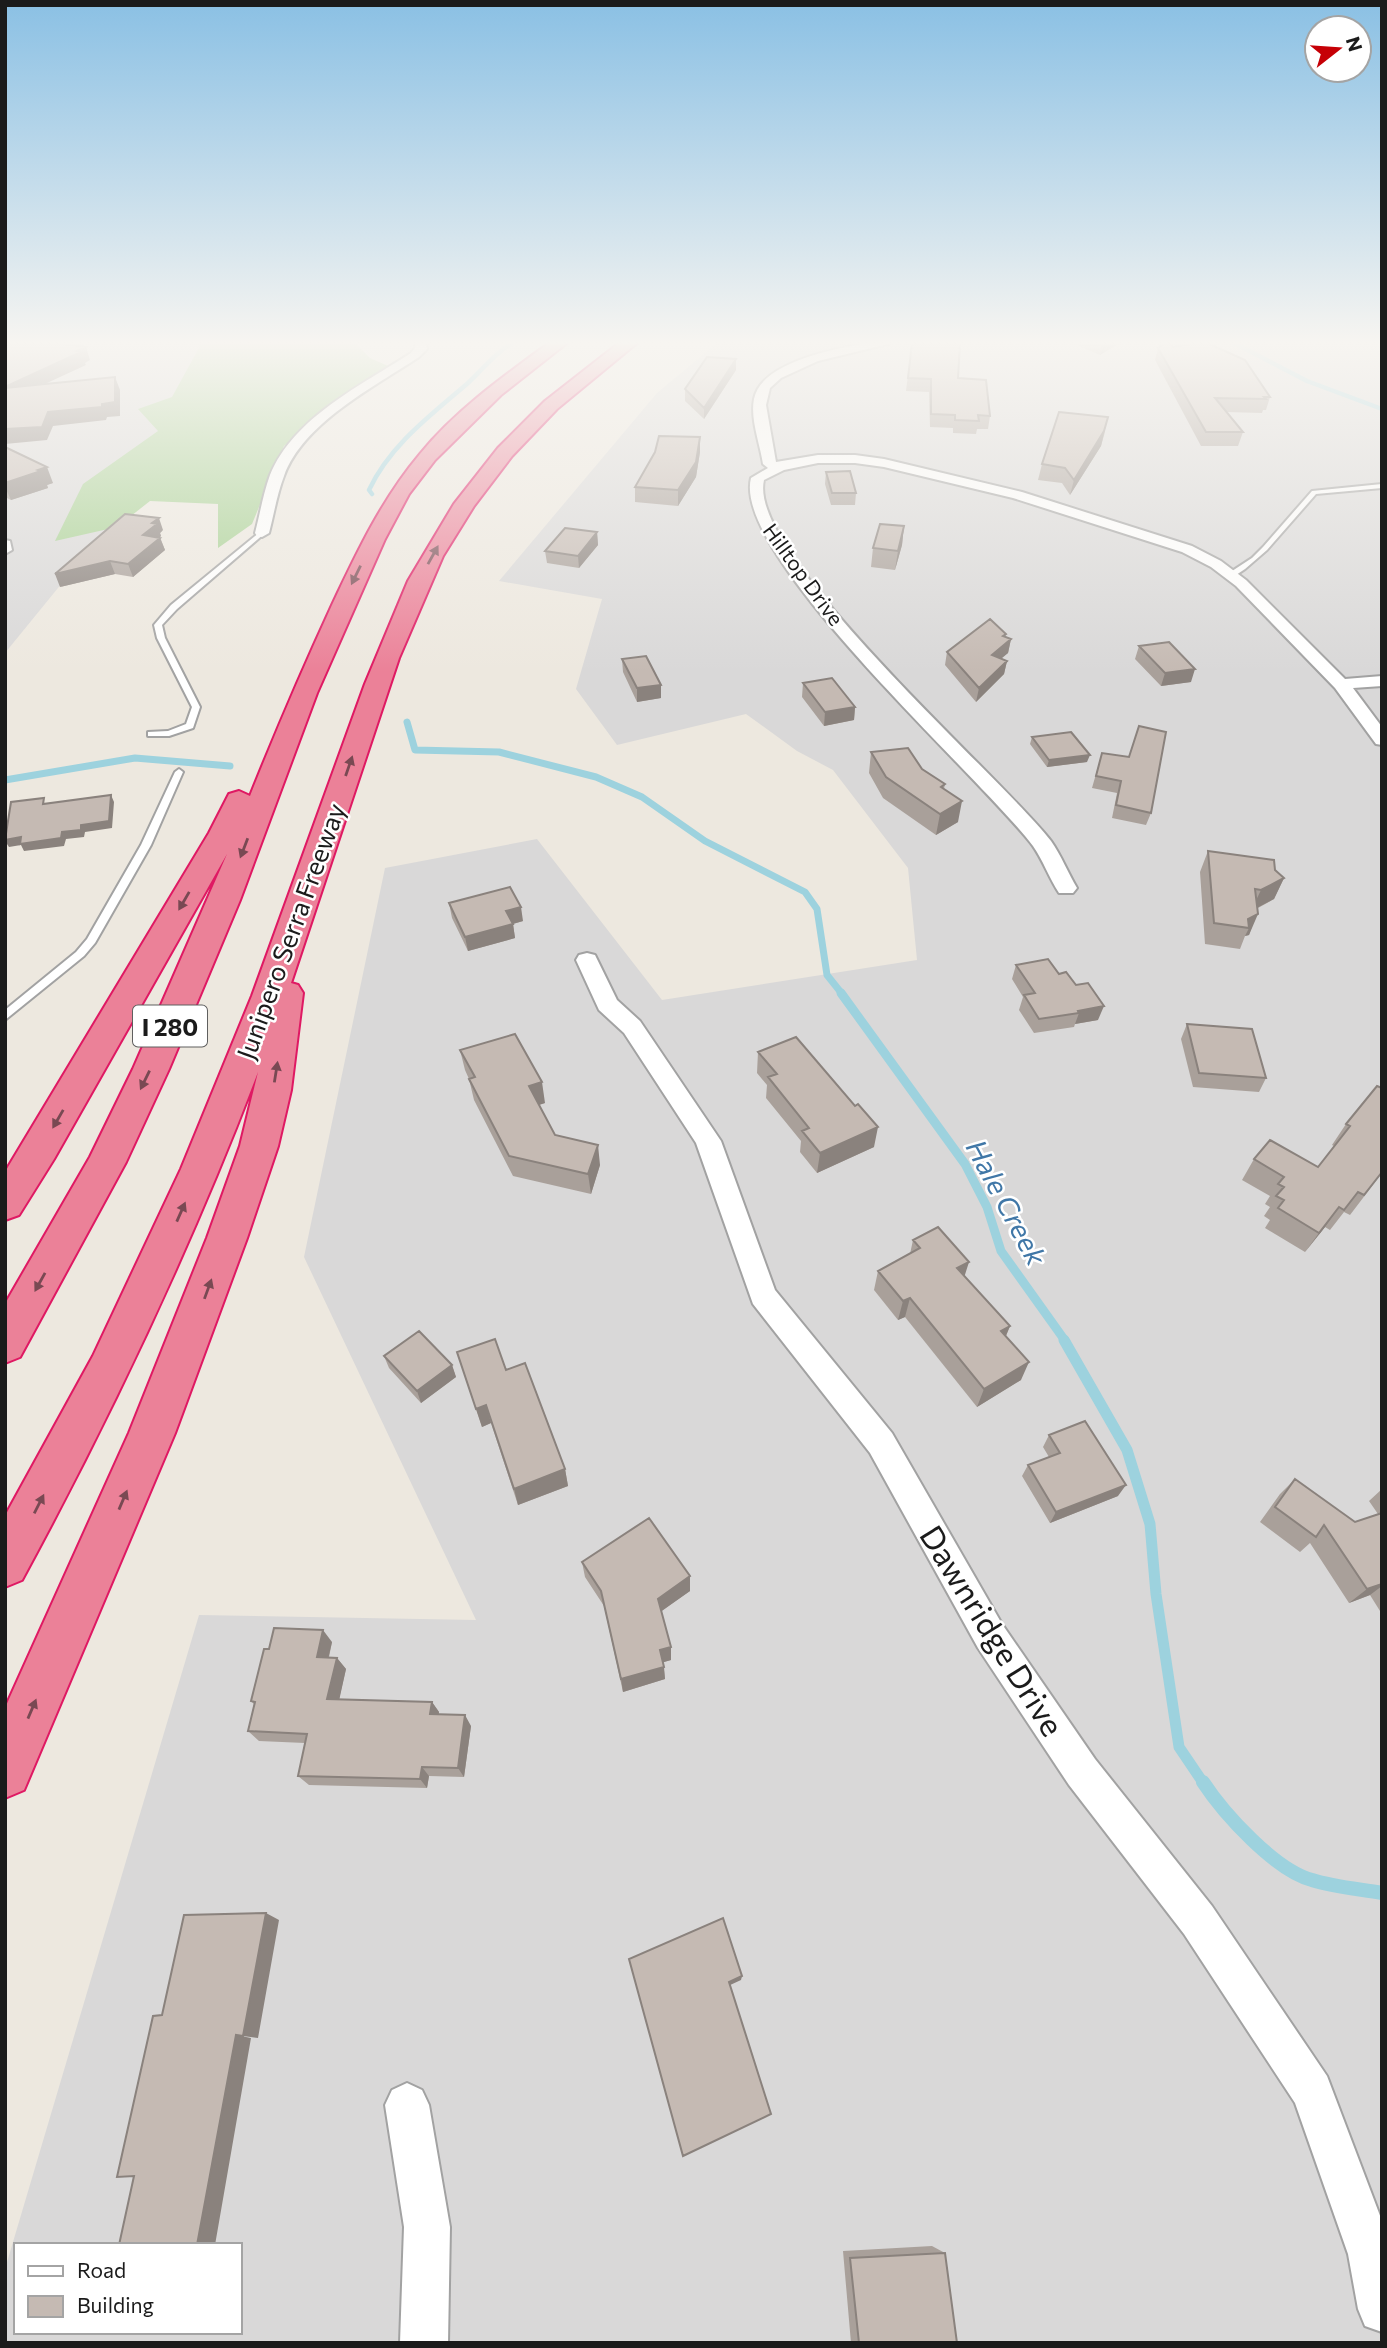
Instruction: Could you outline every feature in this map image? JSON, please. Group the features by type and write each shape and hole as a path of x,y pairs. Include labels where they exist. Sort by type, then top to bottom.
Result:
{"highway":[{"name":"I 280","path":"5,1344 107,1162 151,1069 224,900 304,693 350,586 400,493 431,453"},
{"name":"Junipero Serra Freeway","path":"5,1563 132,1321 176,1224 252,1042 398,631 420,579 446,532 502,453"},
{"path":"5,1204 41,1149 217,844 255,768 304,693"},
{"path":"5,1771 152,1433 203,1303 259,1146 281,1039 294,923"}],"street":[{"path":"261,533 278,474 290,453"},
{"path":"768,453 770,464 779,467 818,459 855,459 884,463 1017,495 1152,536 1216,564 1341,684 1382,740"},
{"name":"Hilltop Drive","path":"779,467 758,478 755,490 761,516 778,545 818,600 905,700 1043,845 1066,888"},
{"path":"1341,684 1382,681"},
{"name":"Dawnridge Drive","path":"587,960 607,1004 632,1027 708,1141 763,1296 881,1443 990,1636 1082,1772 1198,1920 1312,2091 1371,2255 1382,2309"},
{"path":"407,2105 427,2227 424,2343"}],"lane":[{"path":"1230,575 1251,563 1314,492 1382,486"},
{"path":"151,734 169,733 190,726 196,707 161,638 158,625 174,607 261,533"},
{"path":"5,1016 80,954 91,941 146,845 178,772"}],"shaded area":[{"path":"5,453 178,453 133,496 5,653"},
{"path":"607,453 1382,453 1382,2343 5,2343 5,2269 199,1615 476,1620 304,1257 385,868 537,839 662,1000 917,960 908,868 833,770 797,751 746,714 617,745 576,689 602,599 499,581"}],"green space":[{"path":"127,453 281,453 252,524 218,548 218,504 150,501 117,527 55,541 83,484"}],"building":[{"path":"5,453 17,453 47,467 38,470 41,471 5,483"},
{"path":"655,453 698,453 696,462 678,490 635,487"},
{"path":"1046,453 1091,453 1074,480 1065,468 1042,464"},
{"path":"850,471 856,493 832,493 826,472"},
{"path":"125,514 159,518 152,523 157,524 143,535 160,538 128,564 110,561 55,574"},
{"path":"880,524 904,526 898,551 873,548"},
{"path":"565,528 597,532 578,556 545,551"},
{"path":"990,619 1006,634 1003,636 1011,639 992,655 1007,661 979,688 947,652"},
{"path":"1169,642 1195,669 1165,673 1139,646"},
{"path":"646,656 661,685 637,688 622,659"},
{"path":"832,678 855,707 825,712 803,683"},
{"path":"1139,726 1166,732 1151,813 1116,805 1121,781 1096,776 1102,753 1129,757"},
{"path":"1071,732 1090,755 1049,760 1032,737"},
{"path":"908,748 922,769 945,784 941,787 962,801 940,814 886,777 871,752"},
{"path":"111,795 109,821 81,825 81,830 62,832 61,838 20,844 21,837 5,840 11,802 44,798 43,804"},
{"path":"1208,851 1274,860 1275,870 1284,878 1261,890 1255,889 1258,914 1248,919 1249,928 1214,923"},
{"path":"510,887 521,907 506,911 513,924 465,937 449,903"},
{"path":"1048,959 1059,974 1066,972 1076,985 1088,983 1104,1006 1039,1019 1024,995 1035,993 1016,965"},
{"path":"1187,1024 1252,1029 1266,1078 1199,1073"},
{"path":"515,1034 542,1082 529,1086 555,1135 598,1145 588,1174 509,1156 469,1079 475,1077 460,1050"},
{"path":"796,1037 855,1106 858,1104 878,1127 820,1153 802,1131 809,1128 768,1077 777,1074 758,1052"},
{"path":"1377,1086 1382,1088 1382,1172 1364,1195 1358,1192 1344,1210 1339,1207 1319,1233 1278,1208 1284,1200 1276,1196 1284,1187 1278,1184 1284,1177 1254,1159 1270,1140 1318,1167 1350,1126 1346,1124"},
{"path":"938,1227 969,1262 957,1268 1010,1326 1001,1331 1029,1362 984,1389 910,1298 903,1301 878,1271 920,1248 913,1240"},
{"path":"419,1331 452,1365 417,1391 384,1356"},
{"path":"495,1339 506,1370 525,1363 565,1469 514,1489 486,1405 476,1409 457,1352"},
{"path":"1085,1421 1126,1485 1056,1512 1028,1465 1060,1453 1049,1435"},
{"path":"1295,1479 1355,1522 1382,1513 1382,1584 1367,1589 1324,1525 1316,1537 1275,1507"},
{"path":"649,1518 690,1576 658,1599 671,1647 660,1650 664,1667 621,1679 601,1591 582,1562"},
{"path":"274,1628 323,1630 317,1657 337,1658 327,1699 432,1702 430,1714 465,1715 458,1768 422,1767 420,1779 298,1776 307,1734 248,1731 255,1702 251,1701 264,1649 269,1649"},
{"path":"266,1913 243,2036 236,2035 197,2243 119,2243 134,2176 117,2177 153,2016 162,2015 184,1915"},
{"path":"723,1918 742,1976 729,1982 771,2114 683,2156 629,1959"},
{"path":"945,2253 957,2343 859,2343 850,2258"}],"waterway":[{"path":"372,494 369,490 394,453"},
{"name":"Hale Creek","path":"407,722 415,750 499,752 596,777 642,797 705,841 805,892 817,909 827,975 843,995"},
{"name":"Hale Creek","path":"5,780 135,758 230,766"},
{"name":"Hale Creek","path":"841,993 965,1164 987,1207 1001,1251 1066,1342"},
{"name":"Hale Creek","path":"1064,1340 1127,1450 1150,1524 1156,1594 1179,1747 1204,1784"},
{"name":"Hale Creek","path":"1203,1782 1237,1824 1282,1865 1312,1880 1382,1893"}]}
